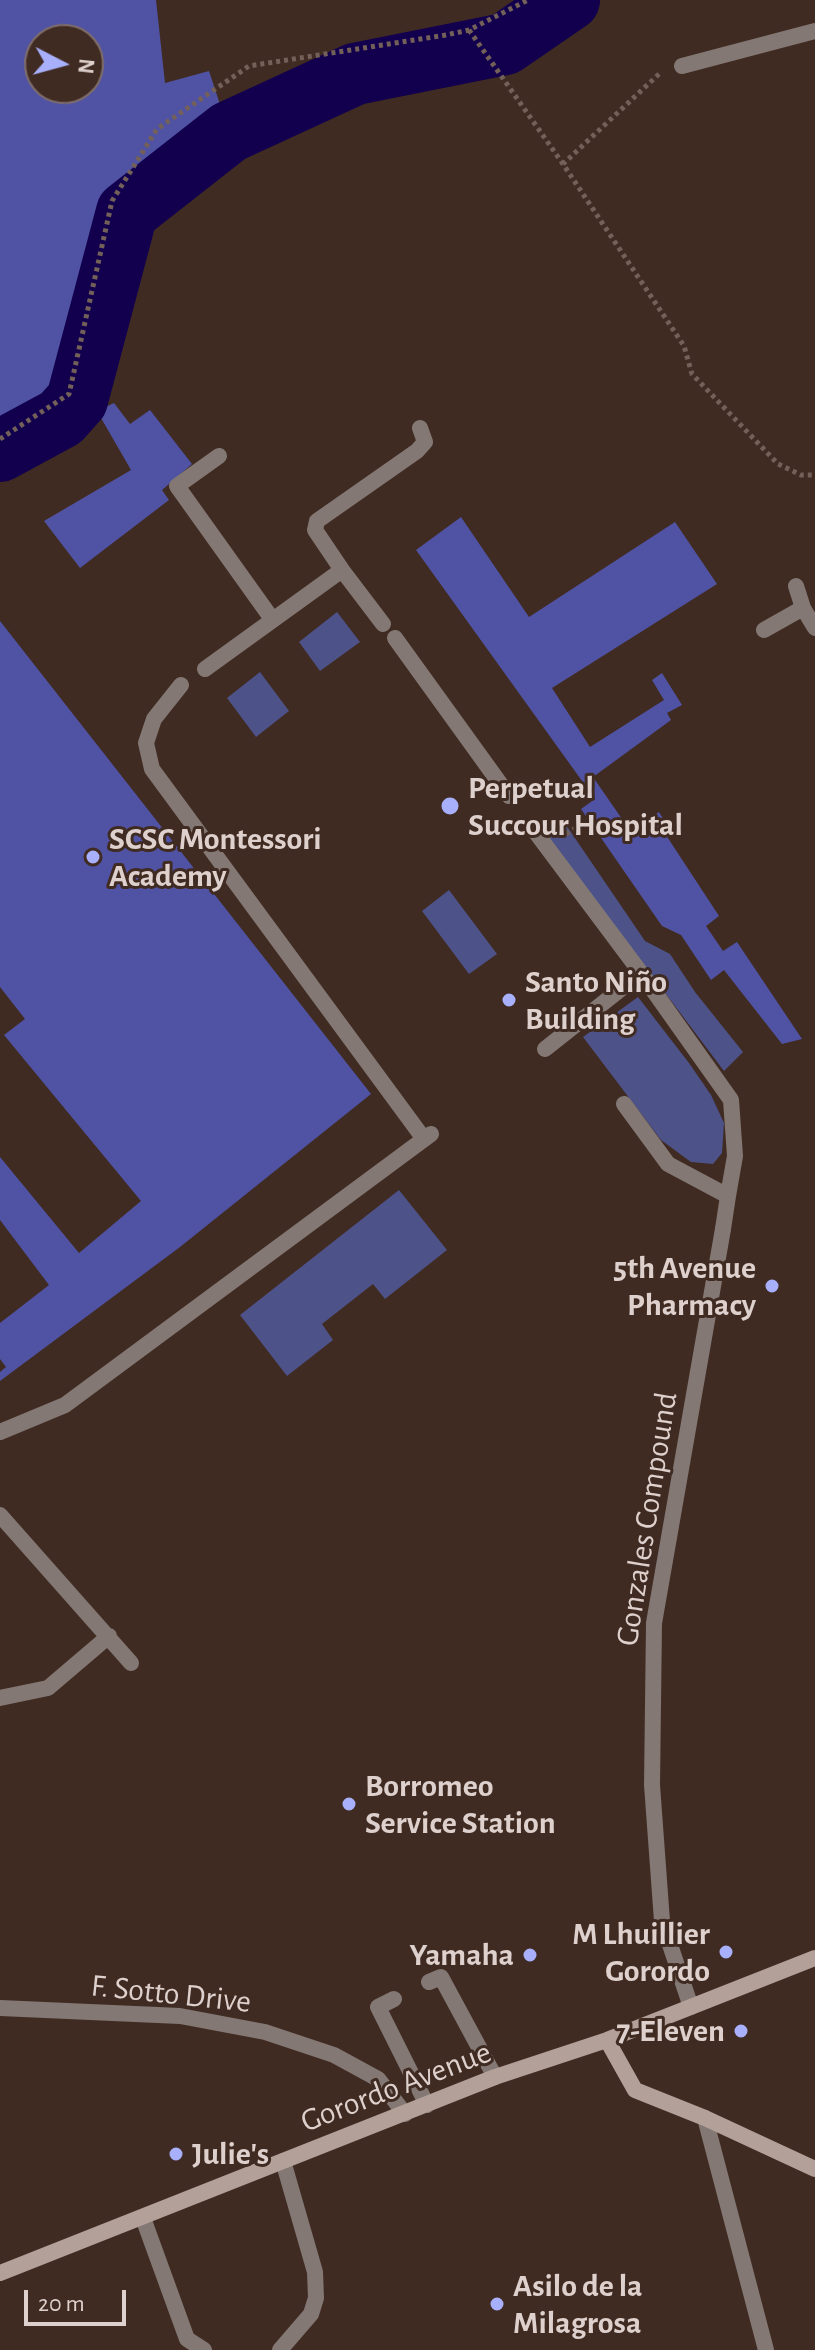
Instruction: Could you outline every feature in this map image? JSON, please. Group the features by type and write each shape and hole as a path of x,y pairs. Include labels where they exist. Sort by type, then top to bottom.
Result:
{"main road":[{"name":"Gorordo Avenue","path":"0,2273 495,2077 607,2040 815,1958"},
{"path":"607,2040 635,2090 705,2118 815,2169"}],"street":[{"path":"682,66 815,31"},
{"path":"383,624 315,530 317,521 417,451 425,442 420,428"},
{"path":"219,456 177,486 272,619"},
{"path":"205,669 342,570"},
{"path":"796,586 803,608 815,628"},
{"path":"764,630 803,608"},
{"path":"395,638 509,796"},
{"path":"0,1432 65,1405 428,1136 152,769 146,743 154,719 181,685"},
{"name":"Gonzales Compound","path":"534,830 731,1100 735,1156 654,1623 652,1785 662,1921 691,2007"},
{"path":"545,1049 641,973"},
{"path":"624,1104 668,1164 728,1196"},
{"path":"0,1515 131,1663"},
{"path":"0,1698 48,1688 109,1636"},
{"path":"429,1982 441,1977 495,2077"},
{"path":"394,1999 378,2007 427,2105"},
{"name":"F. Sotto Drive","path":"0,2008 180,2016 265,2032 334,2055 378,2079 405,2114"},
{"path":"705,2118 766,2350"},
{"path":"280,2350 311,2314 316,2298 315,2272 283,2161"},
{"path":"143,2218 187,2339 204,2350"}],"path":[{"path":"0,439 69,394 112,201 157,129 249,66 469,30 528,0"},
{"path":"469,30 684,346 692,374 778,464 801,475 815,475"},
{"path":"563,164 660,73 682,66"}],"shaded area":[{"path":"0,0 156,0 165,83 209,71 233,144 157,208 103,404 0,459"},
{"path":"114,403 130,424 150,410 192,464 162,490 169,500 80,568 44,521 131,470 97,411"},
{"path":"461,517 529,617 675,522 717,584 552,688 590,747 664,700 652,680 662,673 682,705 667,713 671,720 593,777 631,832 659,812 667,825 662,829 719,916 706,926 723,951 737,942 802,1039 782,1044 724,970 711,980 681,935 662,926 581,809 595,799 416,550"},
{"path":"337,612 360,642 320,671 299,642"},
{"name":"SCSC Montessori Academy","path":"0,621 371,1094 180,1247 0,1381 0,1372 6,1367 0,1359 0,1323 49,1285 0,1220 0,1157 79,1253 141,1201 4,1035 25,1019 0,987"},
{"path":"260,672 289,711 256,737 227,698"},
{"path":"564,822 645,941 670,954 695,992 743,1052 724,1071 546,835"},
{"path":"449,890 497,954 469,974 422,911"},
{"path":"638,997 711,1095 724,1123 722,1153 713,1164 691,1162 661,1140 583,1037"},
{"path":"399,1190 447,1250 385,1299 373,1284 322,1324 333,1340 287,1376 240,1315"}],"waterway":[{"path":"0,451 61,418 77,400 127,212 229,132 355,74 505,44 569,0"}],"place":[{"name":"Perpetual Succour Hospital","path":"450,806"},
{"name":"SCSC Montessori Academy","path":"93,857"},
{"name":"Santo Niño Building","path":"509,1000"},
{"name":"5th Avenue Pharmacy","path":"772,1286"},
{"name":"Borromeo Service Station","path":"349,1804"},
{"name":"M Lhuillier Gorordo","path":"726,1952"},
{"name":"Yamaha","path":"530,1955"},
{"name":"7-Eleven","path":"741,2031"},
{"name":"Julie's","path":"176,2154"},
{"name":"Asilo de la Milagrosa","path":"497,2304"}]}
